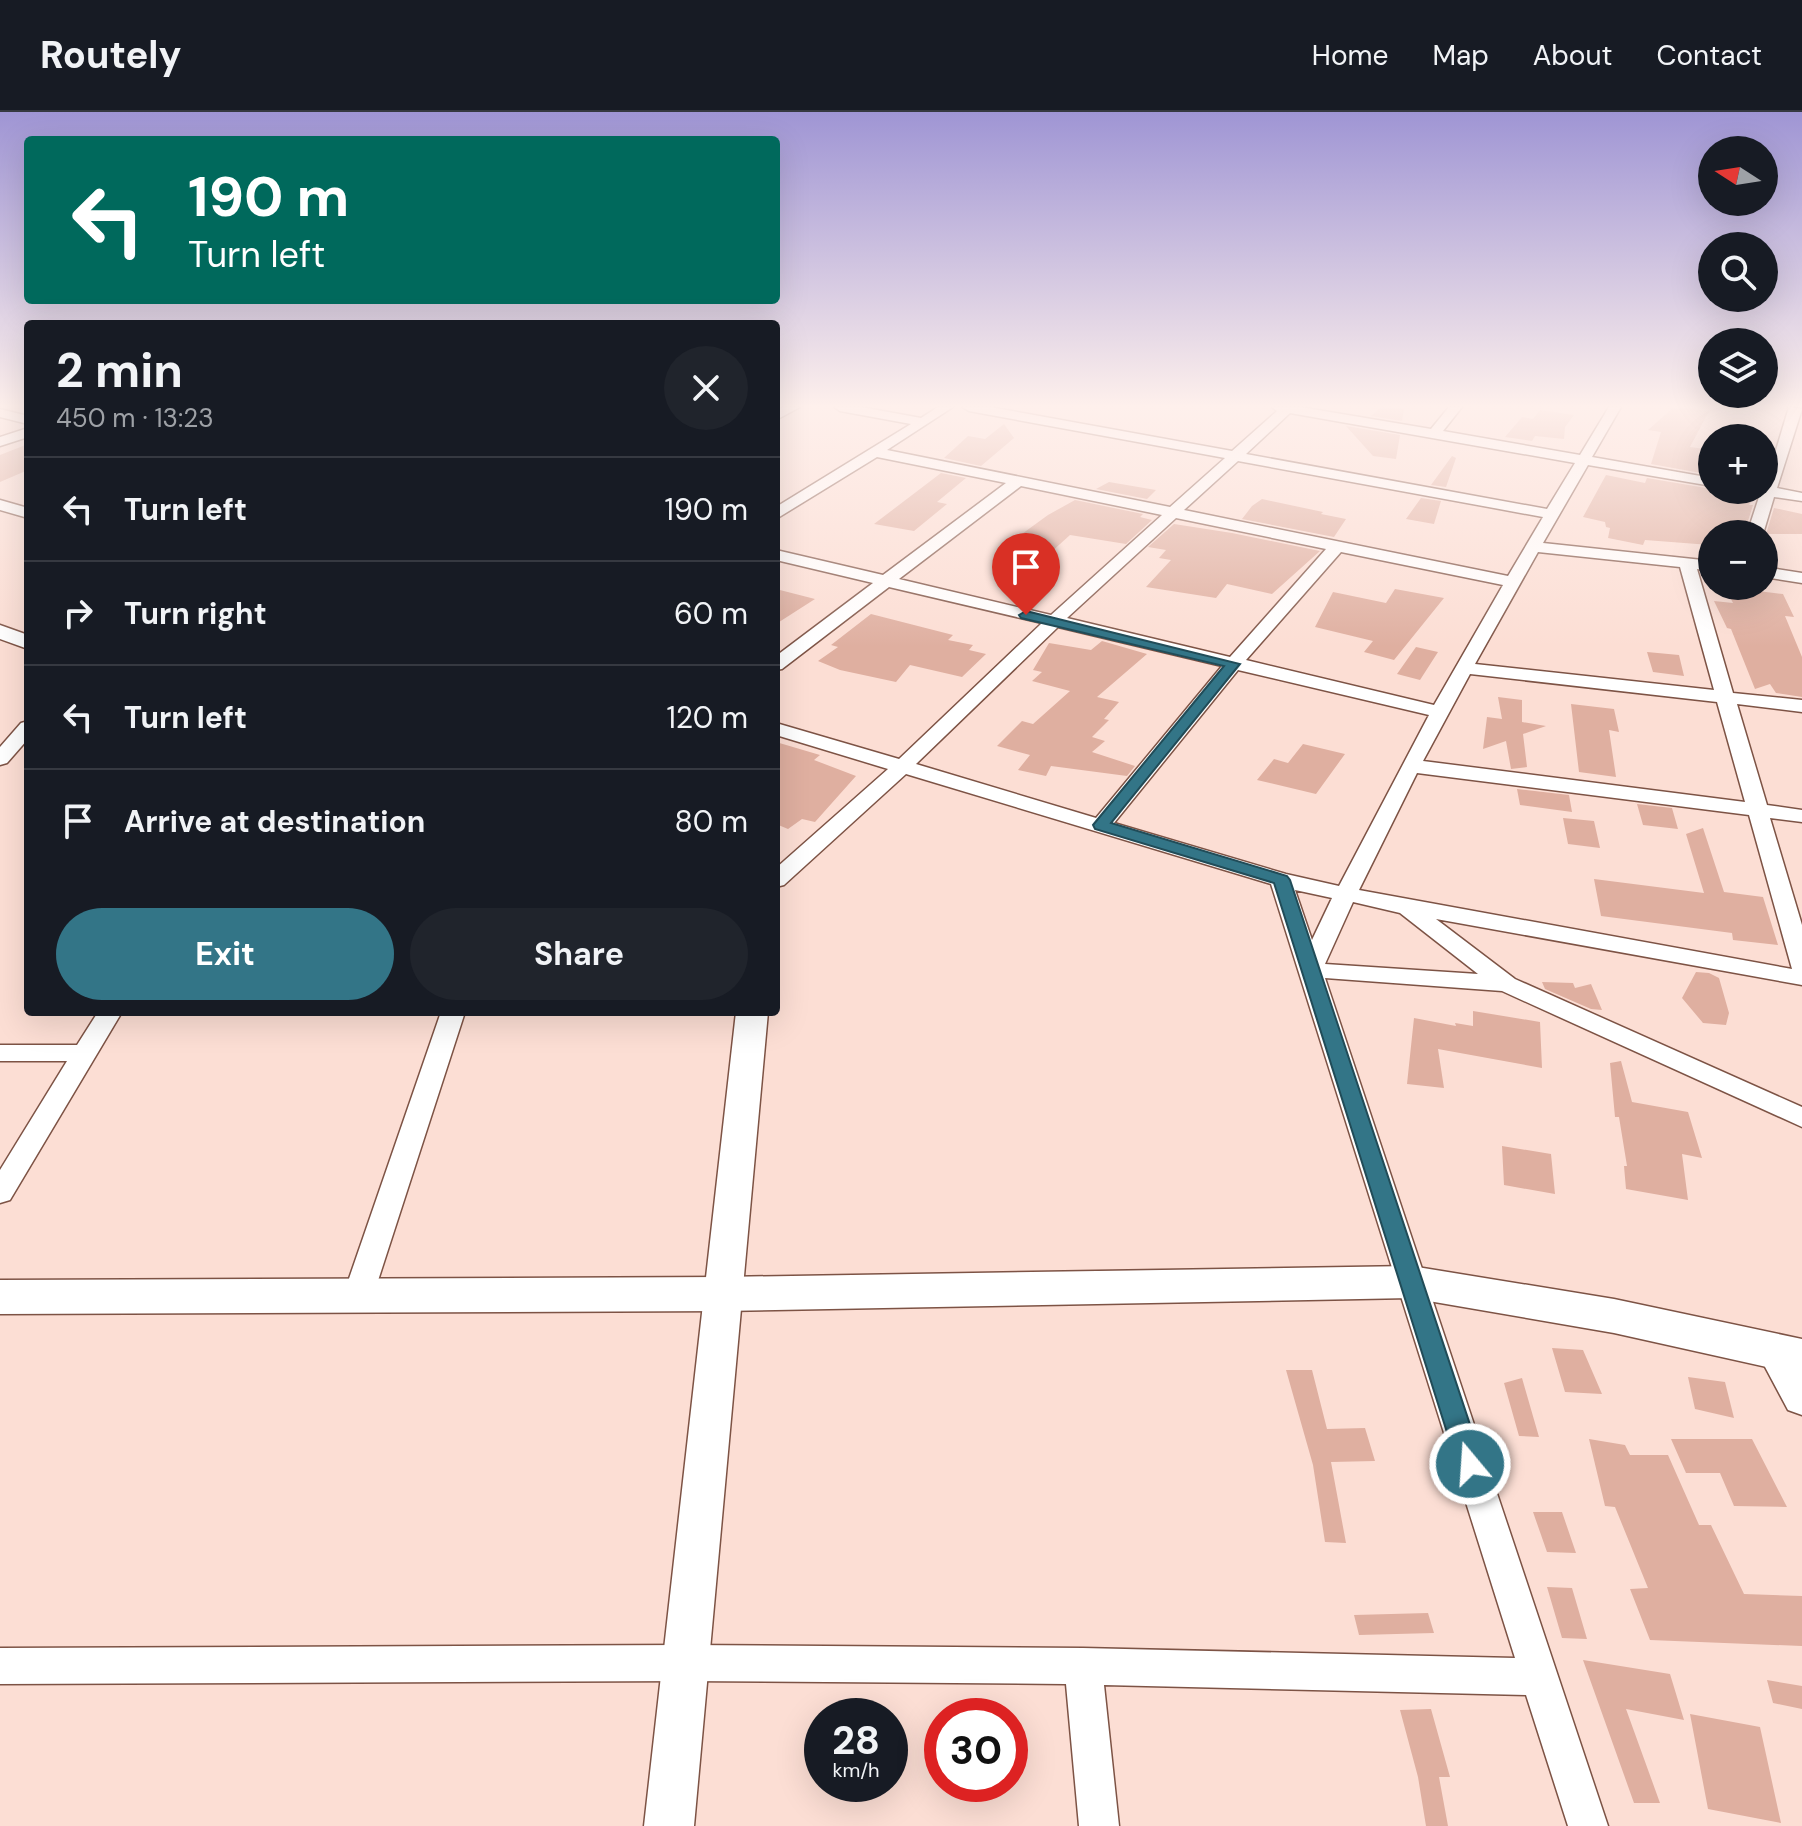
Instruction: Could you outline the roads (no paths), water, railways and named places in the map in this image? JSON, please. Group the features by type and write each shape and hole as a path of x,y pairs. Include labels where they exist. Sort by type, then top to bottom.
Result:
{"main road":[{"path":"0,1297 723,1294 1411,1282 1614,1316 1789,1353"}],"street":[{"path":"780,511 819,487"},
{"path":"780,662 1010,487"},
{"path":"1047,487 1514,582"},
{"path":"780,876 902,767 1053,622 1201,487"},
{"path":"1404,487 1552,514"},
{"path":"1310,970 1345,893 1411,766 1568,487"},
{"path":"1778,493 1802,497"},
{"path":"1101,825 1233,664 1337,546"},
{"path":"1534,547 1698,564"},
{"path":"780,556 1441,712"},
{"path":"1687,563 1802,966"},
{"path":"1778,574 1802,578"},
{"path":"0,632 24,641"},
{"path":"1466,668 1802,706"},
{"path":"780,730 1281,880 1405,907 1802,978"},
{"path":"0,759 24,732"},
{"path":"1411,766 1802,816"},
{"path":"1281,880 1588,1826"},
{"path":"1405,907 1506,984 1802,1118"},
{"path":"1310,970 1506,984"},
{"path":"0,1193 108,1016"},
{"path":"358,1296 452,1016"},
{"path":"669,1826 752,1016"},
{"path":"0,1053 85,1053"},
{"path":"1789,1353 1802,1398"},
{"path":"0,1666 686,1663 1083,1666 1539,1677"},
{"path":"1083,1666 1099,1826"}]}
